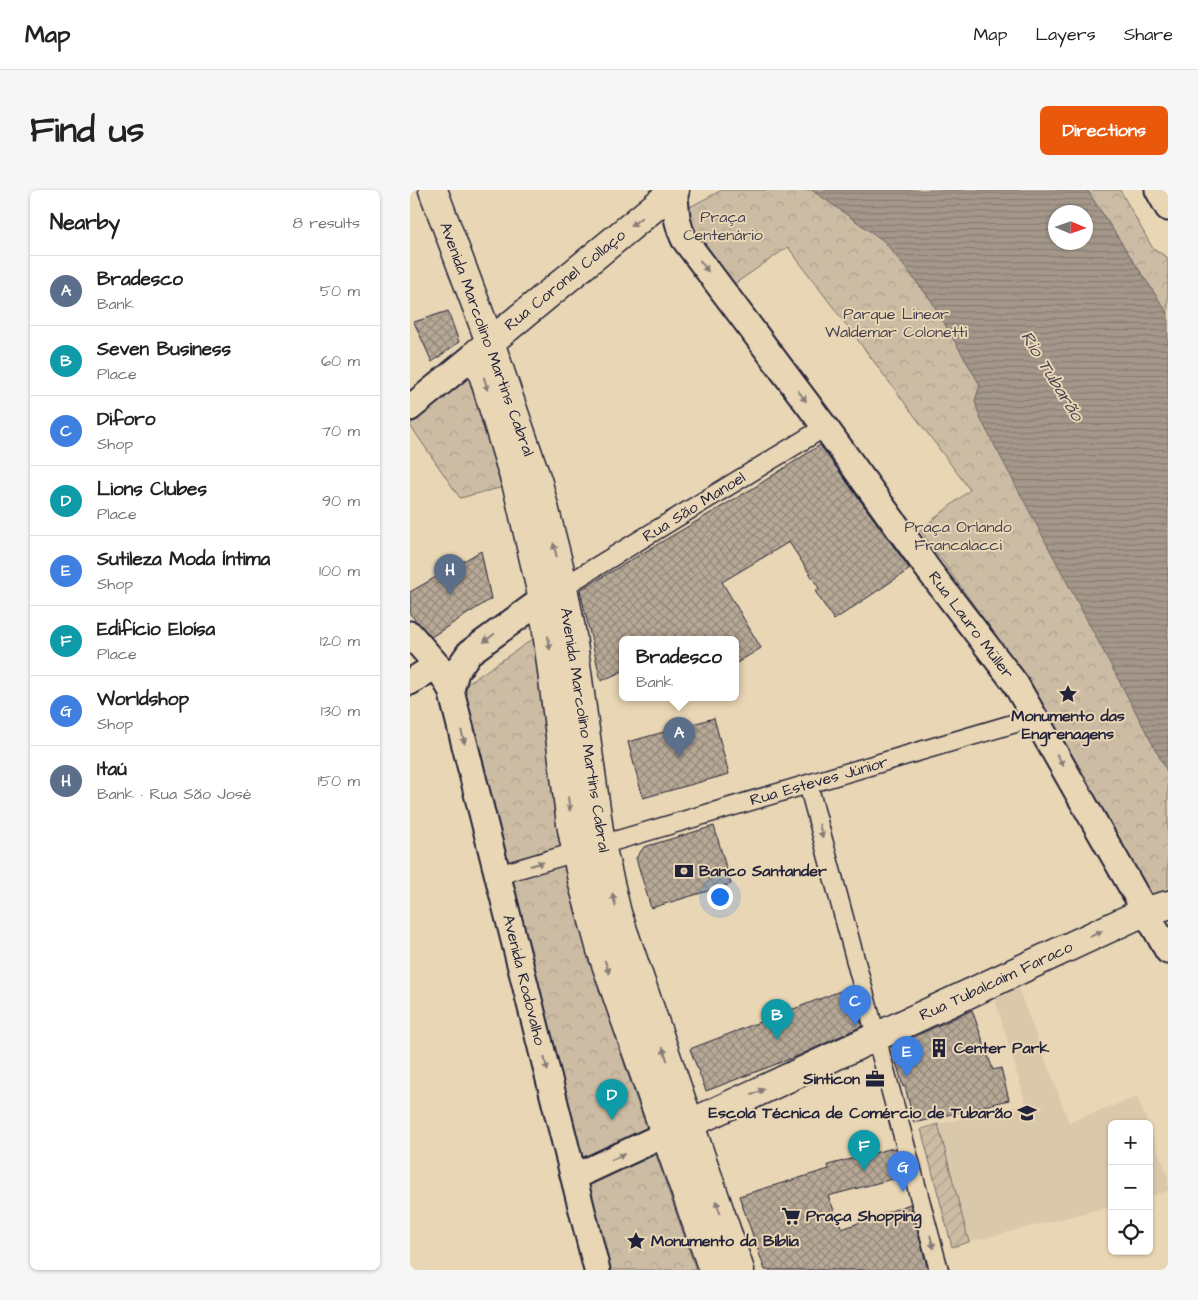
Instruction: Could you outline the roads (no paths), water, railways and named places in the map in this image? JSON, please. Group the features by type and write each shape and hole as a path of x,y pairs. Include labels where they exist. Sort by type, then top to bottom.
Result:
{"main road":[{"name":"Avenida Marcolino Martins Cabral","path":"415,190 483,348"},
{"name":"Avenida Marcolino Martins Cabral","path":"433,190 483,348 502,434 518,490 553,593 589,848 584,889 601,950 740,1270"},
{"name":"Rua Coronel Collaço","path":"410,408 676,190"},
{"name":"Rua Lauro Müller","path":"676,190 676,217 678,228 684,239 825,427 930,572 1015,683 1157,908 1168,951"},
{"path":"1158,190 1168,208"},
{"name":"Rua São Manoel","path":"452,690 456,672 470,653 553,593"},
{"name":"Avenida Rodovalho","path":"410,634 437,665 452,690 597,1270"},
{"path":"410,682 437,665"},
{"name":"Rua Tubalcaim Faraco","path":"574,1177 1157,908"},
{"name":"Avenida Marcolino Martins Cabral","path":"678,1129 713,1270"}],"street":[{"name":"Rua São Manoel","path":"553,593 825,427"},
{"name":"Rua Esteves Júnior","path":"498,875 1036,717"},
{"path":"808,784 878,1036 939,1270"}],"water":[{"name":"Rio Tubarão","path":"812,190 1087,190 1168,314 1168,773 980,418 975,401 980,385 931,300 884,241"}],"place":[{"name":"Itaú","path":"450,595"},
{"name":"Monumento das Engrenagens","path":"1068,694"},
{"name":"Bradesco","path":"679,758"},
{"name":"Banco Santander","path":"684,871"},
{"name":"Diforo","path":"855,1026"},
{"name":"Seven Business","path":"777,1040"},
{"name":"Center Park","path":"939,1048"},
{"name":"Sutileza Moda Íntima","path":"907,1077"},
{"name":"Sinticon","path":"875,1079"},
{"name":"Escola Técnica de Comércio de Tubarão","path":"1027,1113"},
{"name":"Lions Clubes","path":"612,1120"},
{"name":"Edifício Eloísa","path":"864,1171"},
{"name":"Worldshop","path":"903,1192"},
{"name":"Praça Shopping","path":"791,1216"},
{"name":"Monumento da Bíblia","path":"636,1241"}],"park label":[{"name":"Praça Centenário","path":"723,226"},
{"name":"Parque Linear Waldemar Colonetti","path":"896,323"},
{"name":"Praça Orlando Francalacci","path":"958,536"}]}
